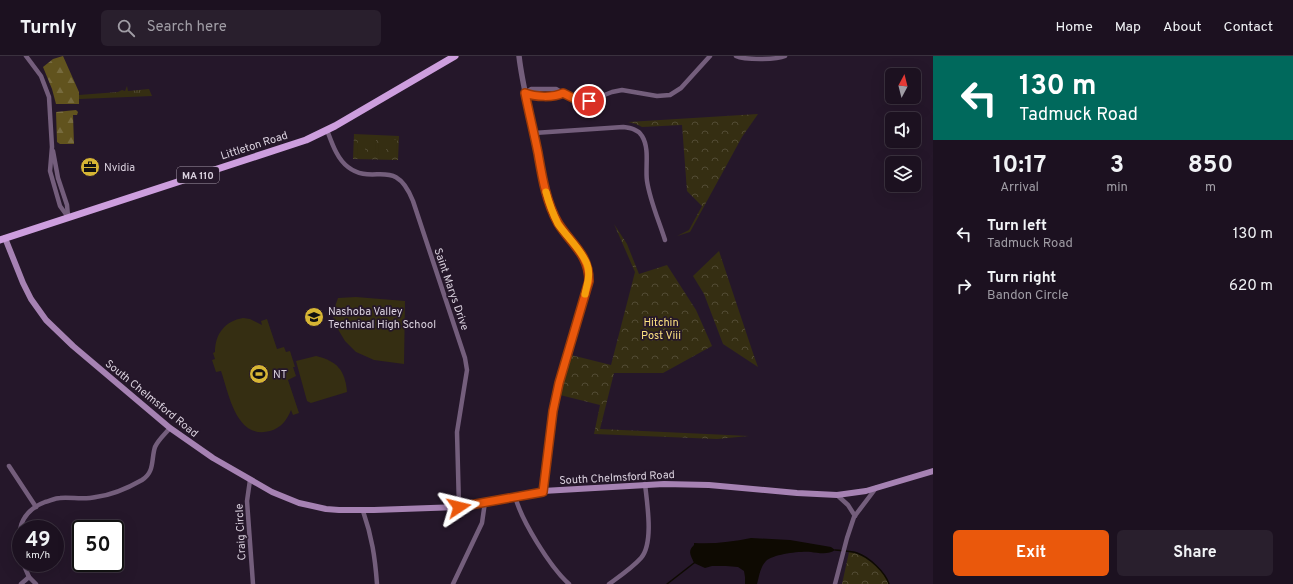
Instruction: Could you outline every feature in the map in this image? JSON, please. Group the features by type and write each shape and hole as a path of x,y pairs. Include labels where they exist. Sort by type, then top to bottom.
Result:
{"main road":[{"name":"Littleton Road","path":"3,239 288,146 327,130 455,56"},
{"name":"South Chelmsford Road","path":"3,239 31,299 46,320 73,346 170,428 213,458 272,492 299,503 326,509 363,511 459,507 543,492 645,484 709,484 803,494 837,495 855,493 876,488 933,471"}],"street":[{"path":"26,56 41,76 49,97 52,147 50,171 51,180 60,206 68,217"},
{"path":"519,56 543,180 552,210 558,224 575,245 587,264 589,272 589,281 559,383 553,411 543,492"},
{"path":"525,93 531,89 558,89 574,99 583,101 589,101 612,92 622,90 656,96 670,95 681,88 710,56"},
{"path":"736,56 745,58 776,59 785,56"},
{"path":"534,133 623,128 638,131 642,136 645,146 647,181 665,240"},
{"name":"Saint Marys Drive","path":"327,130 336,152 348,167 358,173 394,176 403,181 413,201 465,358 467,370 457,432 459,507"},
{"path":"23,520 25,516 36,506 58,498 77,499 102,496 124,489 142,480 147,476 152,467 155,448 159,440 170,428"},
{"path":"9,466 36,506"},
{"name":"Craig Circle","path":"250,480 247,501 253,584"},
{"path":"609,584 642,557 648,546 649,530 645,484"},
{"path":"835,584 847,538 855,516 876,488"},
{"path":"837,495 848,505 855,516"},
{"path":"515,496 523,518 538,544 569,584"},
{"path":"453,584 482,523 485,502"},
{"path":"363,511 370,530 374,550 377,584"},
{"path":"27,572 29,577 36,584"},
{"path":"21,584 29,577"}],"green space":[{"path":"63,56 79,92 79,104 56,104 43,67 53,59"},
{"path":"127,86 128,91 149,89 152,96 79,99 79,95 118,92 122,90 125,91"},
{"path":"76,110 78,112 77,115 73,115 74,144 60,144 57,142 56,112"},
{"path":"758,114 742,137 690,232 677,236 689,230 702,206 687,191 682,125 642,127 628,122"},
{"path":"354,134 399,136 398,160 353,159"},
{"path":"358,139 365,139 365,155 357,155"},
{"path":"368,139 376,139 375,155 368,155"},
{"path":"379,139 386,139 386,155 378,155"},
{"path":"389,140 397,140 396,156 389,156"},
{"name":"Hitchin Post Viii","path":"614,224 627,244 639,274 667,265 696,310 712,346 663,373 614,373 600,429 749,436 717,439 594,434 600,405 560,395 571,355 611,365 635,272"},
{"name":"Hitchin Post Viii","path":"719,251 758,367 723,344 704,294 693,276"},
{"path":"356,297 405,301 404,364 374,360 356,352 345,341 333,321 333,312 338,298"},
{"name":"NT","path":"243,318 250,319 262,325 261,321 267,319 277,349 284,347 286,352 290,351 295,367 293,367 296,376 288,380 299,413 293,415 291,410 283,423 270,431 258,432 249,429 242,422 231,402 221,371 216,372 212,360 215,359 213,353 215,352 215,345 222,329 231,322"},
{"path":"316,356 335,364 339,368 346,384 347,392 311,403 307,401 296,361"},
{"path":"849,552 861,555 873,563 883,573 889,584 842,584"}],"shaded area":[{"path":"751,538 790,540 831,547 835,550 827,553 806,552 775,556 766,561 762,566 757,584 745,584 744,571 738,567 712,566 705,568 694,563 690,554 694,543 737,541"}],"waterway":[{"path":"835,550 855,552 862,555 880,570 889,584"},
{"path":"667,584 694,563"}],"slow traffic":[{"path":"546,192 558,224 575,245 587,264 589,281 585,294"}],"place":[{"name":"Nvidia","path":"90,167"},
{"name":"Nashoba Valley Technical High School","path":"314,317"},
{"name":"NT","path":"259,374"}],"route":[{"path":"459,507 529,493 543,492 553,411 559,383 589,281 589,272 587,264 575,245 558,224 550,204 543,180 525,93 531,96 557,95 563,93 577,100 589,101"}]}
